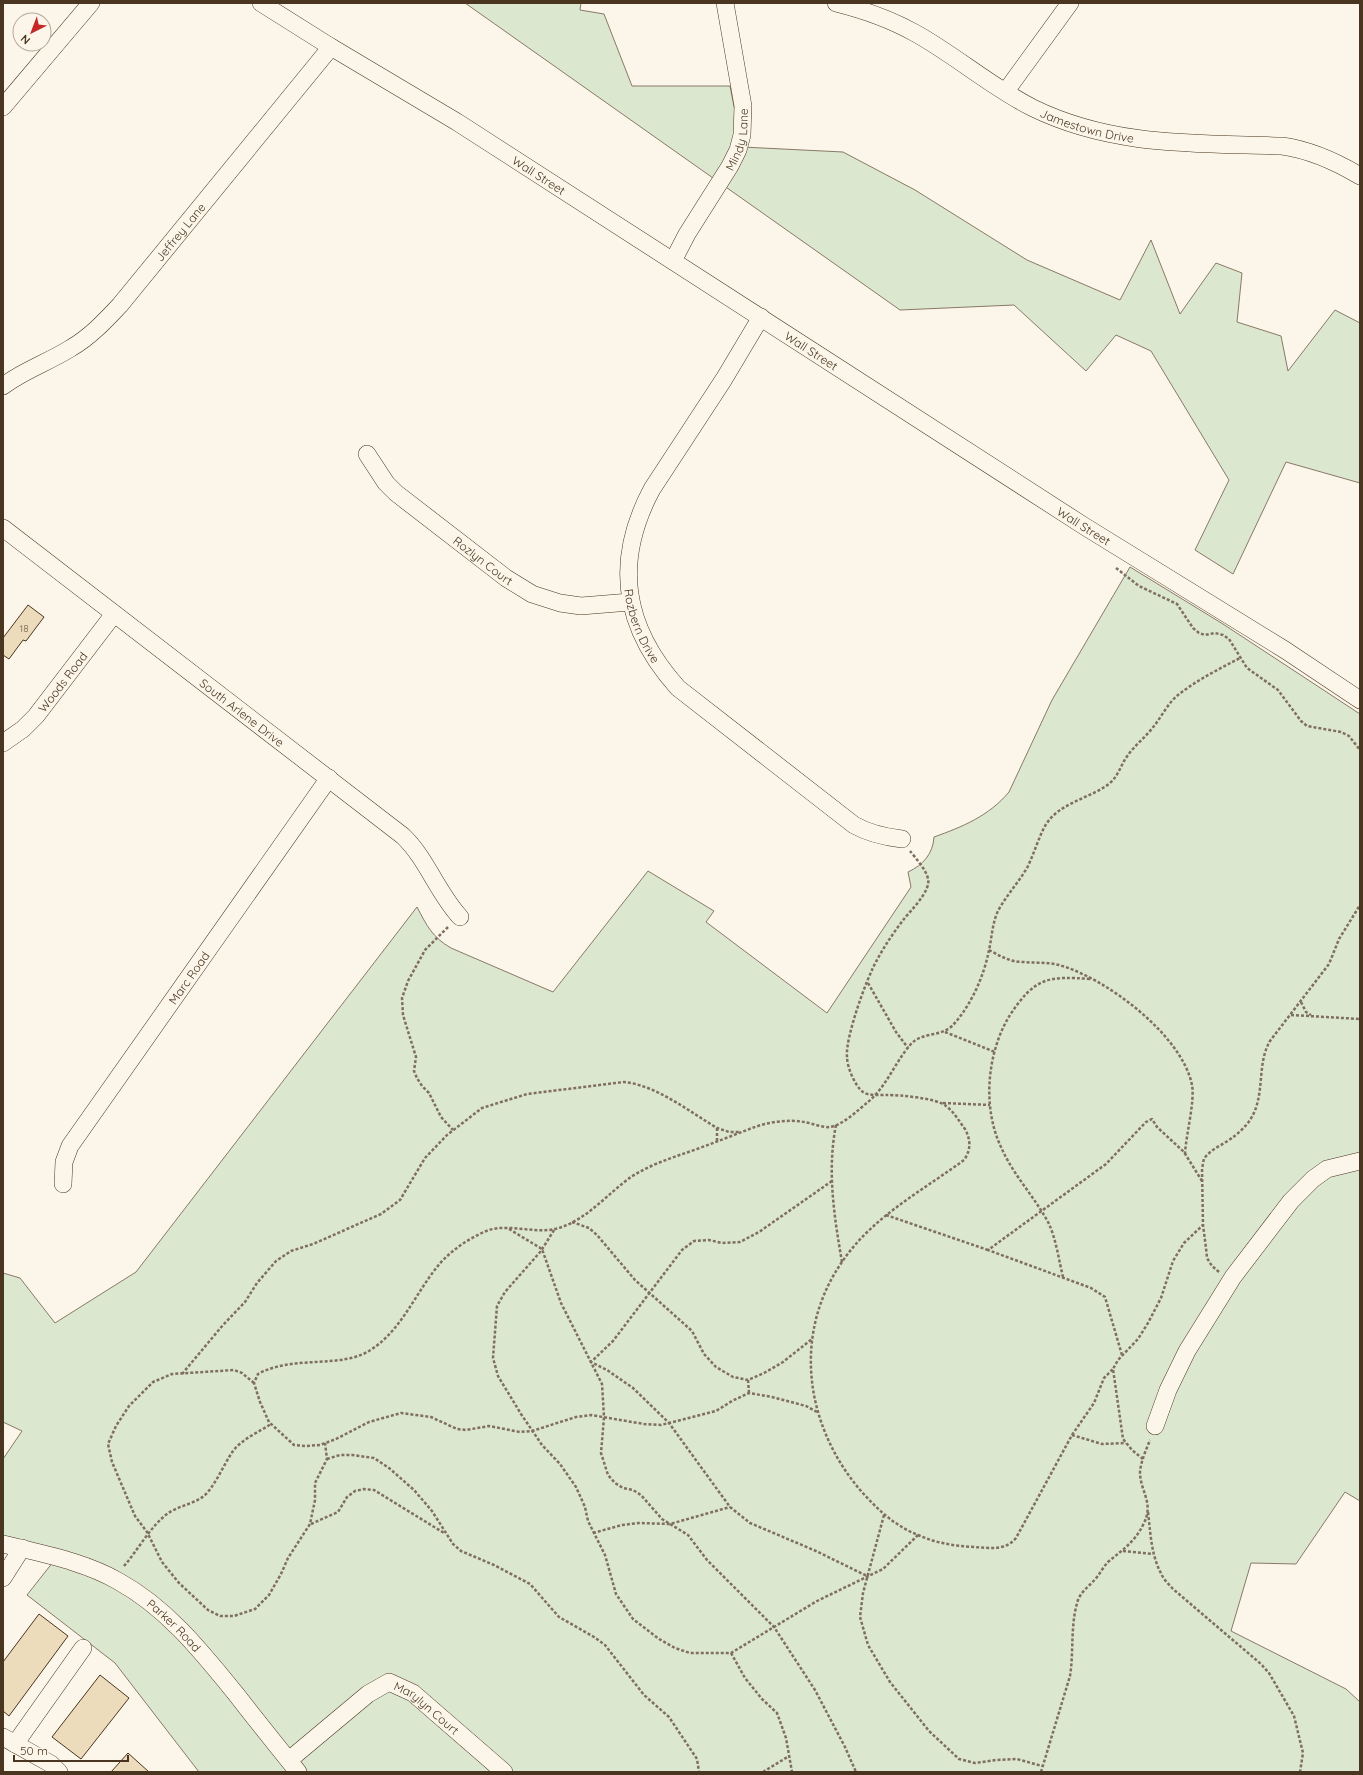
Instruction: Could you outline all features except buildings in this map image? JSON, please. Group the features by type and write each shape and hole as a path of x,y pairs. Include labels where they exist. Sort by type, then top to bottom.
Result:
{"street":[{"path":"3,107 91,3"},
{"name":"Wall Street","path":"261,3 331,47 457,122 1084,526 1285,650 1360,700"},
{"name":"Mindy Lane","path":"673,261 687,234 730,166 738,150 742,134 743,106 725,3"},
{"name":"Jamestown Drive","path":"836,3 864,10 916,33 1031,107 1057,119 1120,137 1162,142 1282,146 1298,148 1325,157 1360,176"},
{"path":"1006,91 1070,3"},
{"name":"Jeffrey Lane","path":"3,386 22,373 54,358 76,345 96,329 120,305 331,47"},
{"name":"Rozbern Drive","path":"761,317 652,488 642,507 634,532 629,564 630,602 642,636 652,657 663,672 678,688 854,826 865,832 882,837 902,839"},
{"name":"Rozlyn Court","path":"367,454 386,483 396,493 521,588 547,599 581,606 630,602"},
{"name":"South Arlene Drive","path":"3,528 329,778 409,842 420,855 441,894 460,916"},
{"name":"Woods Road","path":"3,743 23,729 36,716 114,614"},
{"name":"Marc Road","path":"63,1184 64,1162 70,1146 329,778"},
{"path":"1155,1426 1168,1390 1187,1351 1230,1281 1290,1200 1313,1178 1327,1169 1360,1162"},
{"name":"Parker Road","path":"3,1544 75,1563 113,1579 136,1592 155,1606 181,1629 206,1657 293,1766"},
{"path":"3,1578 22,1548"},
{"path":"59,1772 51,1764 9,1741 83,1648"},
{"name":"Marylyn Court","path":"293,1766 368,1694 389,1682 413,1693 504,1772"}],"path":[{"path":"1116,568 1139,586 1176,604 1194,628 1200,633 1205,635 1215,633 1229,639 1247,668 1278,690 1301,721 1307,726 1341,732 1349,736 1360,750"},
{"path":"254,1383 258,1374 281,1364 344,1359 370,1350 400,1321 438,1265 453,1251 471,1238 489,1230 554,1230 585,1214 632,1177 662,1160 757,1126 782,1121 800,1121 830,1127 843,1121 875,1095 912,1043 921,1036 944,1031 952,1025 976,990 983,972 993,926 998,912 1027,868 1044,827 1056,812 1091,794 1110,782 1117,775 1128,754 1154,727 1175,697 1197,681 1240,658"},
{"path":"902,839 925,873 928,879 928,885 922,896 888,941 876,961 855,1017 846,1048 847,1062 858,1087 864,1093 875,1095 893,1095 941,1103 990,1105"},
{"path":"1230,1281 1212,1266 1207,1258 1203,1225 1202,1168 1204,1160 1209,1154 1234,1137 1249,1122 1257,1108 1261,1068 1265,1050 1290,1014 1301,1002 1329,964 1339,939 1360,905"},
{"path":"454,1130 441,1117 429,1093 416,1078 414,1071 416,1057 403,1015 402,998 408,981 425,950 460,916"},
{"path":"989,950 1008,960 1042,962 1059,965 1091,979 1120,996 1148,1018 1165,1036 1182,1060 1192,1084 1192,1102 1186,1137 1186,1154"},
{"path":"1063,1278 1050,1226 1000,1147 991,1115 990,1096 995,1052 1006,1022 1019,1001 1032,987 1047,979 1064,977 1091,979"},
{"path":"868,983 896,1032 908,1048"},
{"path":"1301,1002 1306,1012 1311,1016"},
{"path":"1290,1014 1360,1020"},
{"path":"944,1031 995,1052"},
{"path":"182,1374 223,1325 245,1302 256,1283 276,1261 291,1251 313,1244 381,1214 394,1205 400,1200 425,1158 454,1130 482,1108 527,1094 624,1082 638,1083 654,1090 717,1128 729,1132 742,1132"},
{"path":"941,1103 954,1114 967,1133 970,1143 970,1153 964,1160 886,1214 858,1241 828,1284 820,1305 812,1339 811,1372 817,1412 824,1431 835,1453 852,1480 871,1503 884,1515 918,1535 940,1543 956,1546 994,1548 1004,1547 1011,1543 1072,1435 1094,1403 1104,1378 1113,1369 1122,1355 1138,1339 1148,1323 1161,1298 1173,1260 1184,1243 1203,1225"},
{"path":"988,1250 1106,1164 1146,1122 1152,1118 1158,1127 1186,1154 1202,1181"},
{"path":"836,1124 832,1146 832,1181 835,1218 842,1262"},
{"path":"717,1128 717,1141"},
{"path":"591,1362 613,1341 682,1250 694,1242 709,1240 722,1243 740,1242 759,1232 832,1181"},
{"path":"886,1214 1092,1288 1105,1297 1122,1355"},
{"path":"572,1222 589,1228 597,1235 635,1280 692,1331 704,1354 716,1368 733,1377 748,1380 783,1362 812,1339"},
{"path":"509,1229 542,1249 561,1303 602,1384 604,1417 601,1453 608,1475 615,1483 623,1488 633,1490 641,1494 662,1519 688,1535 707,1560 774,1626 815,1690 845,1747 856,1772"},
{"path":"554,1230 528,1268 505,1292 497,1306 493,1358 498,1376 532,1431 542,1445 560,1464 576,1487 585,1507 588,1521 593,1533 605,1555 616,1594 633,1619 659,1639 675,1648 690,1653 731,1653 817,1601 883,1569 918,1535"},
{"path":"591,1362 607,1370 633,1388 669,1423 730,1507 750,1523 816,1551 868,1576"},
{"path":"1113,1369 1124,1440 1132,1450 1143,1458"},
{"path":"325,1443 327,1459 315,1483 315,1500 310,1524 288,1558 269,1595 255,1609 234,1616 220,1616 208,1610 191,1594 162,1562 148,1534 135,1516 112,1462 108,1444 116,1426 129,1406 153,1382 172,1374 234,1370 242,1373 254,1383 260,1402 271,1424 294,1445 306,1446 325,1443 368,1422 401,1413 431,1417 457,1429 466,1430 490,1426 520,1432 532,1431 576,1417 591,1416 644,1424 669,1423 716,1411 732,1400 749,1393 772,1397 806,1406 817,1412"},
{"path":"748,1380 749,1393"},
{"path":"113,1579 138,1549 148,1534 166,1515 175,1508 199,1499 207,1493 234,1449 271,1424"},
{"path":"1155,1426 1143,1458 1140,1472 1148,1511 1153,1554 1157,1566 1164,1579 1173,1589 1261,1664 1269,1673 1294,1716 1302,1753 1300,1772"},
{"path":"1072,1435 1102,1444 1126,1443"},
{"path":"327,1459 340,1455 374,1458 389,1468 414,1490 432,1511 453,1544 461,1551 507,1571 530,1584 559,1617 606,1645 644,1695 669,1717 677,1733 697,1759 699,1772"},
{"path":"310,1524 338,1512 347,1498 355,1491 364,1489 374,1490 446,1534"},
{"path":"593,1533 622,1525 639,1523 670,1524 730,1507"},
{"path":"1041,1772 1070,1676 1073,1661 1073,1624 1079,1599 1086,1588 1097,1578 1107,1564 1128,1547 1143,1525 1148,1511"},
{"path":"884,1515 863,1593 860,1617 868,1644 890,1682 929,1731 959,1759 975,1763 1017,1759 1042,1766"},
{"path":"1123,1551 1153,1554"},
{"path":"731,1653 745,1678 762,1700 777,1713 786,1738 792,1772"},
{"path":"763,1772 789,1756"}],"green space":[{"path":"465,3 581,3 580,10 604,14 632,86 730,86 742,147 843,152 915,190 1027,260 1120,300 1151,240 1180,314 1216,263 1242,273 1237,322 1281,336 1288,371 1335,310 1360,323 1360,483 1286,462 1233,574 1195,550 1229,480 1151,351 1116,335 1086,371 1014,305 900,310"},
{"path":"1130,567 1223,624 1360,714 1360,1501 1345,1492 1296,1564 1251,1563 1231,1631 1346,1689 1360,1702 1360,1772 199,1772 115,1663 27,1595 57,1557 3,1542 3,1459 22,1431 3,1422 3,1273 20,1278 55,1323 136,1272 417,907 431,930 444,944 553,992 648,871 714,911 706,922 827,1013 911,887 908,872 923,862 929,854 932,849 934,837 965,825 984,814 993,808 1009,792 1052,700"}]}
